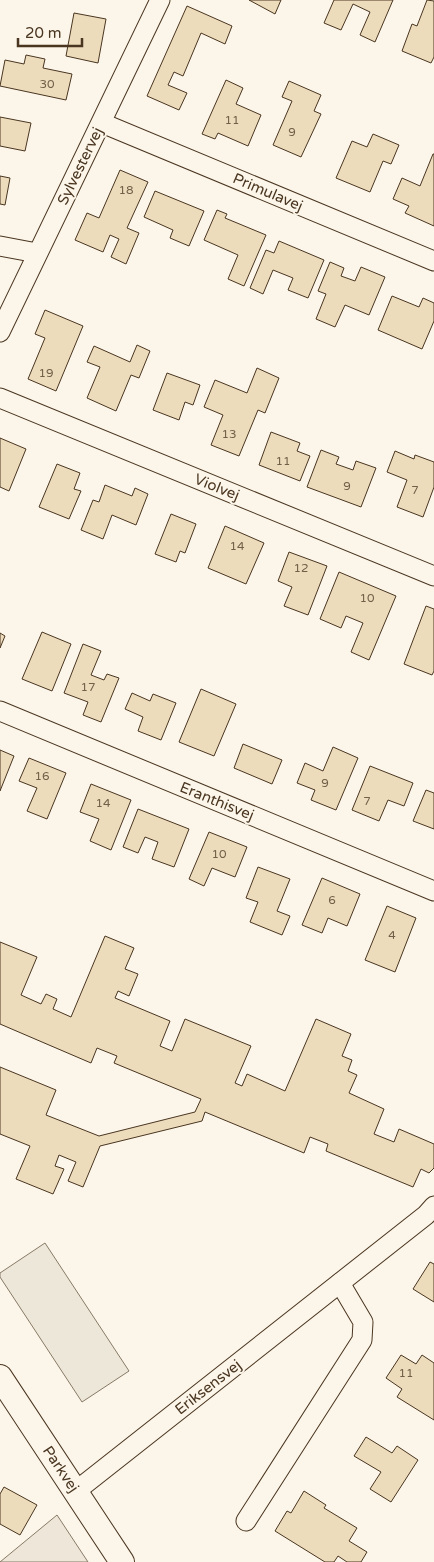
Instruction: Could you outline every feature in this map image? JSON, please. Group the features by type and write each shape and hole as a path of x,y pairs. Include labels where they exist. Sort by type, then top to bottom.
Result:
{"street":[{"name":"Sylvestervej","path":"0,332 160,0"},
{"name":"Primulavej","path":"102,123 434,261"},
{"path":"0,246 37,254"},
{"name":"Violvej","path":"0,398 434,576"},
{"name":"Eranthisvej","path":"0,711 434,891"},
{"name":"Eriksensvej","path":"76,1491 426,1216 434,1206"},
{"path":"246,1521 362,1340 363,1322 340,1283"},
{"name":"Parkvej","path":"0,1377 122,1562"}],"shaded area":[{"path":"45,1243 129,1371 82,1402 0,1277 0,1273"},
{"path":"57,1515 88,1562 0,1562"}],"building":[{"path":"249,0 281,0 275,14"},
{"path":"334,0 393,0 375,42 360,35 370,12 353,4 341,30 324,23"},
{"path":"427,0 434,1 434,57 431,63 402,51 412,24 417,26"},
{"path":"187,6 232,26 225,44 201,33 183,76 174,72 168,85 187,93 179,110 147,96"},
{"path":"74,13 106,19 98,63 66,56"},
{"path":"26,55 45,59 43,68 72,74 66,100 0,86 5,60 24,64"},
{"path":"226,80 243,88 236,104 261,115 248,146 218,133 215,139 202,134"},
{"path":"289,81 321,95 314,111 321,114 301,157 273,145 292,101 282,97"},
{"path":"0,117 31,123 25,151 0,146"},
{"path":"373,134 399,145 391,164 383,161 370,192 336,178 352,141 367,147"},
{"path":"433,154 434,226 405,213 409,206 393,199 402,178 420,186"},
{"path":"120,170 148,182 127,228 139,233 126,264 111,257 119,239 110,235 103,252 75,240 87,213 99,218"},
{"path":"0,176 10,178 5,205 0,204"},
{"path":"155,191 204,211 189,246 170,238 173,230 144,217"},
{"path":"217,210 227,214 225,218 266,235 244,286 228,279 238,255 204,240"},
{"path":"279,241 324,260 308,298 288,290 293,278 273,270 263,294 250,288 266,250 274,253"},
{"path":"330,262 344,268 341,276 355,281 361,267 385,277 369,315 345,305 335,327 316,319 326,294 318,291"},
{"path":"392,296 419,307 423,298 434,303 434,321 422,349 378,330"},
{"path":"45,310 83,326 56,391 28,379 45,338 35,334"},
{"path":"137,345 150,351 139,378 131,375 116,411 87,398 100,367 87,362 94,346 130,362"},
{"path":"257,368 279,378 265,413 258,410 239,456 211,445 223,415 204,407 215,380 247,393"},
{"path":"167,373 200,385 193,405 185,402 179,420 153,410"},
{"path":"271,432 300,443 297,451 310,456 300,481 259,465"},
{"path":"0,438 26,449 9,491 0,487"},
{"path":"321,450 339,457 336,464 353,470 356,461 376,468 361,507 307,487"},
{"path":"395,451 414,459 415,455 434,462 434,487 423,517 397,507 407,480 387,472"},
{"path":"57,464 80,473 74,489 81,491 69,519 39,507"},
{"path":"105,485 132,496 135,488 148,494 136,525 112,515 103,539 81,530 93,500 99,502"},
{"path":"171,514 196,524 185,553 180,551 176,562 155,554"},
{"path":"225,526 264,543 246,584 208,568"},
{"path":"289,552 327,566 308,615 284,606 292,587 278,581"},
{"path":"339,572 396,596 369,660 351,652 363,623 346,616 341,628 320,619"},
{"path":"426,606 434,609 434,671 432,675 404,664"},
{"path":"42,632 71,644 52,691 22,679"},
{"path":"0,633 5,636 0,648"},
{"path":"83,644 101,651 91,675 104,680 107,674 119,678 101,722 83,715 88,702 64,693"},
{"path":"201,689 236,704 214,756 179,742"},
{"path":"132,693 150,701 153,694 176,703 161,740 138,731 143,717 125,709"},
{"path":"243,744 282,760 272,784 234,768"},
{"path":"333,747 358,758 336,810 311,800 315,790 297,783 305,763 323,771"},
{"path":"0,750 14,756 0,791"},
{"path":"29,758 66,773 47,819 27,811 37,788 19,781"},
{"path":"370,766 413,783 404,806 388,800 379,821 352,810"},
{"path":"91,784 131,800 111,850 90,841 99,819 80,812"},
{"path":"426,790 434,793 434,829 413,821"},
{"path":"138,809 189,829 174,867 152,859 158,842 145,837 138,853 123,847"},
{"path":"209,832 247,847 235,877 212,868 204,886 189,879"},
{"path":"258,867 290,879 277,911 290,916 282,935 250,922 258,902 246,898"},
{"path":"322,878 360,894 347,926 328,918 322,933 302,925"},
{"path":"387,906 416,918 395,972 365,960"},
{"path":"105,936 134,948 125,969 138,974 129,996 118,991 115,998 170,1021 160,1046 172,1051 185,1019 251,1046 235,1083 242,1086 247,1074 285,1091 316,1019 351,1034 342,1056 352,1060 348,1071 357,1075 349,1093 384,1109 374,1134 394,1142 399,1129 434,1144 434,1168 429,1173 421,1169 413,1187 326,1151 328,1144 310,1137 304,1153 205,1112 202,1121 100,1146 83,1187 68,1181 76,1162 59,1155 55,1166 64,1169 53,1194 16,1179 30,1146 0,1134 0,1067 56,1090 46,1115 99,1136 195,1112 201,1099 114,1063 117,1056 97,1048 91,1063 0,1024 0,942 37,957 21,995 41,1004 46,994 57,999 53,1009 71,1017"},
{"path":"430,1262 434,1264 434,1302 413,1289"},
{"path":"401,1355 416,1364 422,1355 434,1363 434,1420 397,1397 402,1389 386,1378"},
{"path":"366,1437 392,1453 397,1446 418,1460 391,1502 370,1489 381,1472 354,1456"},
{"path":"4,1487 37,1505 20,1535 0,1524 0,1494"},
{"path":"304,1491 326,1505 324,1508 357,1528 349,1541 367,1552 361,1562 347,1562 338,1556 334,1562 325,1562 275,1531 287,1511 291,1513"}]}
